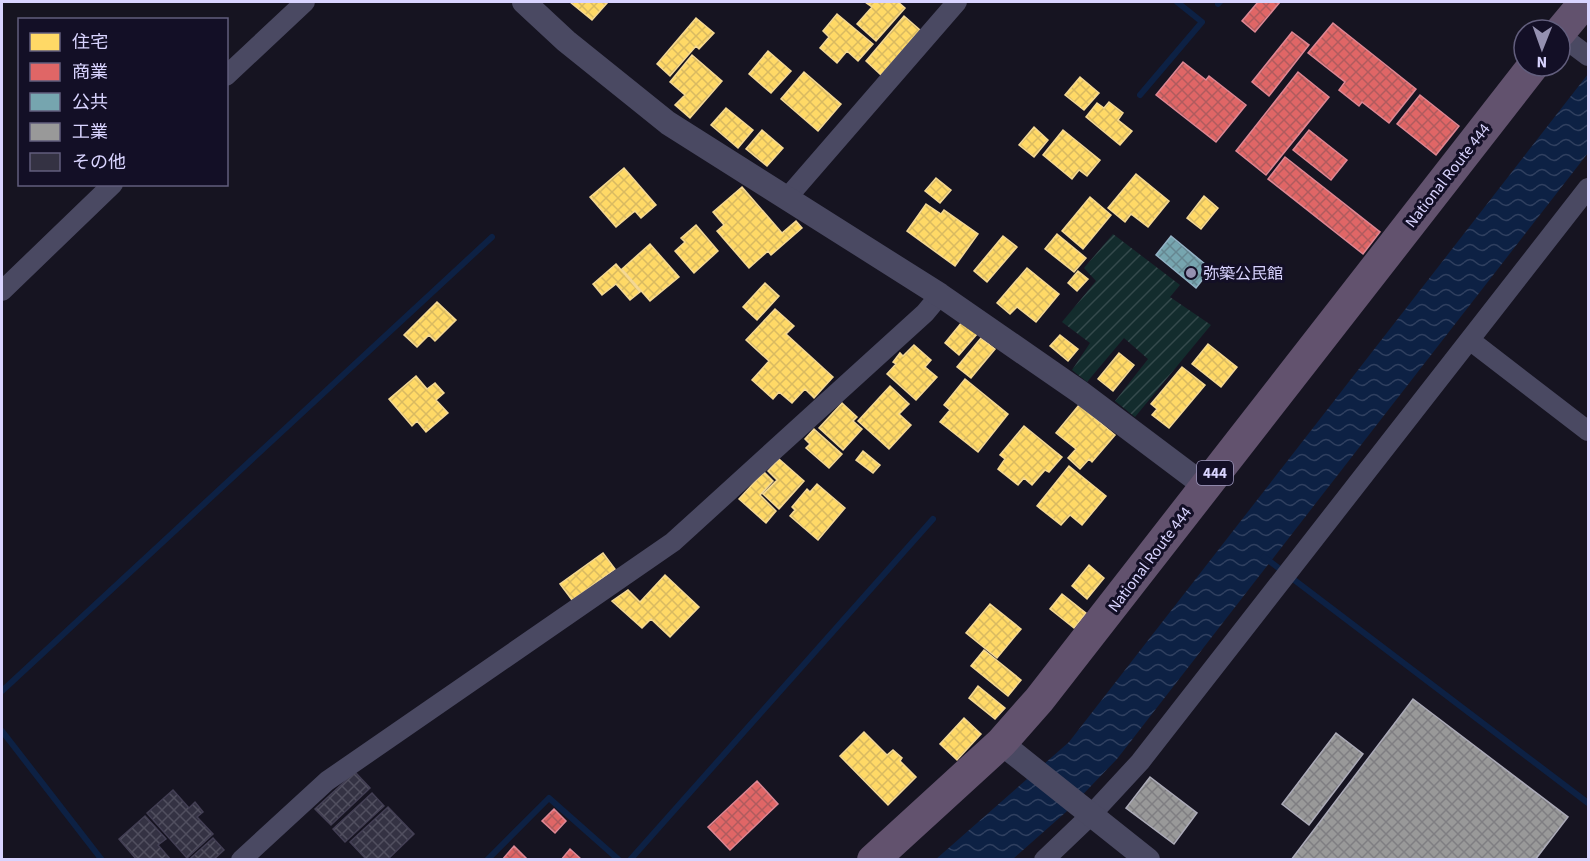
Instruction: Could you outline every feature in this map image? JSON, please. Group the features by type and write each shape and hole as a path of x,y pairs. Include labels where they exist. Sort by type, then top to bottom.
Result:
{"highway":[{"path":"1572,19 1585,2"},
{"name":"National Route 444","path":"873,860 1001,743 1053,683 1524,78"}],"street":[{"path":"228,74 305,2"},
{"path":"524,2 566,41 668,123 940,295 1080,392 1205,486"},
{"path":"786,199 957,2"},
{"path":"1572,43 1588,56"},
{"path":"2,291 111,186"},
{"path":"1044,860 1086,813 1140,762 1471,341 1588,188"},
{"path":"241,860 327,781 674,542 926,313 940,295"},
{"path":"1471,341 1588,431"},
{"path":"1001,743 1086,813 1148,860"}],"green space":[{"path":"1113,234 1180,285 1170,297 1211,325 1135,417 1115,401 1148,359 1124,338 1087,382 1072,370 1090,343 1062,322 1096,281 1084,268"}],"water":[{"path":"1588,74 1588,153 1117,759 1066,812 1013,859 935,860 1069,742"}],"building: 住宅":[{"path":"570,2 608,2 592,20"},
{"path":"865,2 898,2 905,8 876,41 857,24 872,7"},
{"path":"837,14 873,44 858,61 847,51 837,63 820,48 829,37 823,31"},
{"path":"904,16 920,30 881,75 866,61"},
{"path":"696,18 714,33 699,49 696,46 670,76 657,64"},
{"path":"768,51 791,71 771,93 749,74"},
{"path":"692,55 722,81 690,118 675,105 685,95 670,82"},
{"path":"804,72 841,104 818,131 781,99"},
{"path":"1080,77 1099,93 1084,110 1065,95"},
{"path":"1109,102 1123,113 1118,120 1132,131 1120,145 1086,117 1097,103 1104,108"},
{"path":"726,108 753,130 738,148 711,125"},
{"path":"1034,127 1048,140 1034,157 1019,145"},
{"path":"762,130 783,148 767,166 746,149"},
{"path":"1063,130 1100,160 1087,176 1079,170 1072,179 1043,155"},
{"path":"624,168 656,205 641,218 635,211 616,227 590,197"},
{"path":"1136,174 1169,201 1148,227 1131,214 1125,222 1108,208"},
{"path":"936,178 951,190 940,203 925,191"},
{"path":"742,187 782,233 796,221 802,228 771,255 768,251 749,268 717,231 724,225 713,212"},
{"path":"1204,196 1218,208 1201,229 1187,218"},
{"path":"1090,197 1111,215 1083,249 1062,231"},
{"path":"926,204 941,214 944,210 978,234 955,266 907,231"},
{"path":"696,225 718,251 694,273 675,251 685,242 681,238"},
{"path":"1057,234 1086,258 1074,272 1045,249"},
{"path":"1003,236 1017,247 987,282 974,271"},
{"path":"650,244 679,277 650,301 622,269"},
{"path":"616,264 640,292 630,300 616,284 602,295 593,284"},
{"path":"1027,268 1059,294 1036,322 1017,307 1010,314 997,303"},
{"path":"1078,271 1088,279 1077,291 1068,283"},
{"path":"765,283 779,296 757,320 743,307"},
{"path":"437,302 456,320 435,341 429,335 417,347 404,335"},
{"path":"775,309 794,326 786,334 833,377 814,398 805,389 792,403 779,392 773,399 752,380 769,361 746,340"},
{"path":"962,322 977,334 959,355 945,343"},
{"path":"1060,335 1078,349 1068,361 1050,346"},
{"path":"981,338 995,349 971,378 957,367"},
{"path":"1208,344 1237,367 1221,387 1192,364"},
{"path":"914,345 931,360 925,367 937,377 916,400 887,374 896,364 893,362 900,353 903,356"},
{"path":"1119,353 1134,365 1113,391 1098,379"},
{"path":"1182,367 1205,385 1169,428 1152,415 1157,409 1151,404"},
{"path":"416,376 427,389 435,383 444,393 436,400 448,413 426,432 417,421 412,426 389,399"},
{"path":"965,379 1008,414 978,452 940,422 950,410 944,405"},
{"path":"890,386 909,404 899,414 911,425 889,449 858,421"},
{"path":"842,403 857,417 853,421 862,429 843,450 819,428"},
{"path":"1079,405 1115,435 1092,462 1089,459 1080,469 1068,458 1076,449 1056,433"},
{"path":"1024,426 1062,457 1049,472 1045,470 1032,485 1024,478 1018,485 998,469 1005,459 1000,455"},
{"path":"814,429 842,454 829,468 806,448 810,444 805,439"},
{"path":"863,451 880,465 873,473 856,460"},
{"path":"779,459 804,481 779,509 763,494 777,480 768,471"},
{"path":"1069,466 1106,496 1082,525 1070,515 1061,525 1037,506"},
{"path":"764,472 773,481 760,495 776,511 766,523 739,499"},
{"path":"817,484 845,508 818,540 790,516 795,510 792,507 807,489 810,492"},
{"path":"603,553 615,569 572,600 560,584"},
{"path":"1089,565 1104,578 1087,599 1072,586"},
{"path":"665,575 699,607 670,637 651,619 642,628 612,601 628,590 640,602"},
{"path":"1062,594 1086,613 1074,628 1050,609"},
{"path":"990,604 1021,629 997,658 966,633"},
{"path":"984,650 1021,680 1008,696 971,666"},
{"path":"978,686 1005,708 995,719 969,698"},
{"path":"964,718 981,734 957,760 940,744"},
{"path":"864,732 887,755 893,750 902,758 900,761 916,777 888,805 840,756"}],"building: 商業":[{"path":"1258,2 1280,2 1255,32 1242,21"},
{"path":"1333,23 1416,89 1389,123 1362,102 1359,106 1339,90 1345,82 1308,53"},
{"path":"1292,32 1309,45 1269,96 1252,82"},
{"path":"1183,62 1206,80 1209,76 1246,105 1216,142 1156,95"},
{"path":"1298,72 1329,97 1266,175 1236,151"},
{"path":"1420,95 1459,126 1436,155 1397,124"},
{"path":"1309,130 1347,160 1331,180 1293,150"},
{"path":"1285,157 1380,232 1363,254 1268,179"},
{"path":"757,781 778,804 730,850 708,827"},
{"path":"554,809 566,821 555,833 542,821"},
{"path":"514,846 528,860 502,860"},
{"path":"570,849 582,860 561,860"}],"building: 公共":[{"path":"1171,236 1211,269 1196,288 1156,255"}],"building: 工業":[{"path":"1413,699 1568,817 1535,860 1291,860"},
{"path":"1336,733 1363,754 1309,825 1282,804"},
{"path":"1150,777 1197,813 1174,844 1126,808"}],"building: その他":[{"path":"355,772 370,788 331,825 315,809"},
{"path":"173,790 189,808 195,802 203,812 197,817 213,834 187,858 147,813"},
{"path":"372,793 384,806 345,842 333,829"},
{"path":"388,807 414,834 387,860 367,860 350,842"},
{"path":"145,816 166,839 158,845 171,860 137,860 119,839"},
{"path":"213,838 224,850 213,860 192,860 191,858"}],"waterway":[{"path":"1140,95 1202,22 1177,2"},
{"path":"2,691 492,237"},
{"path":"630,860 933,519"},
{"path":"1264,557 1588,803"},
{"path":"2,731 102,860"},
{"path":"487,860 549,798 619,860"}],"place":[{"name":"弥築公民館","path":"1191,273"}]}
